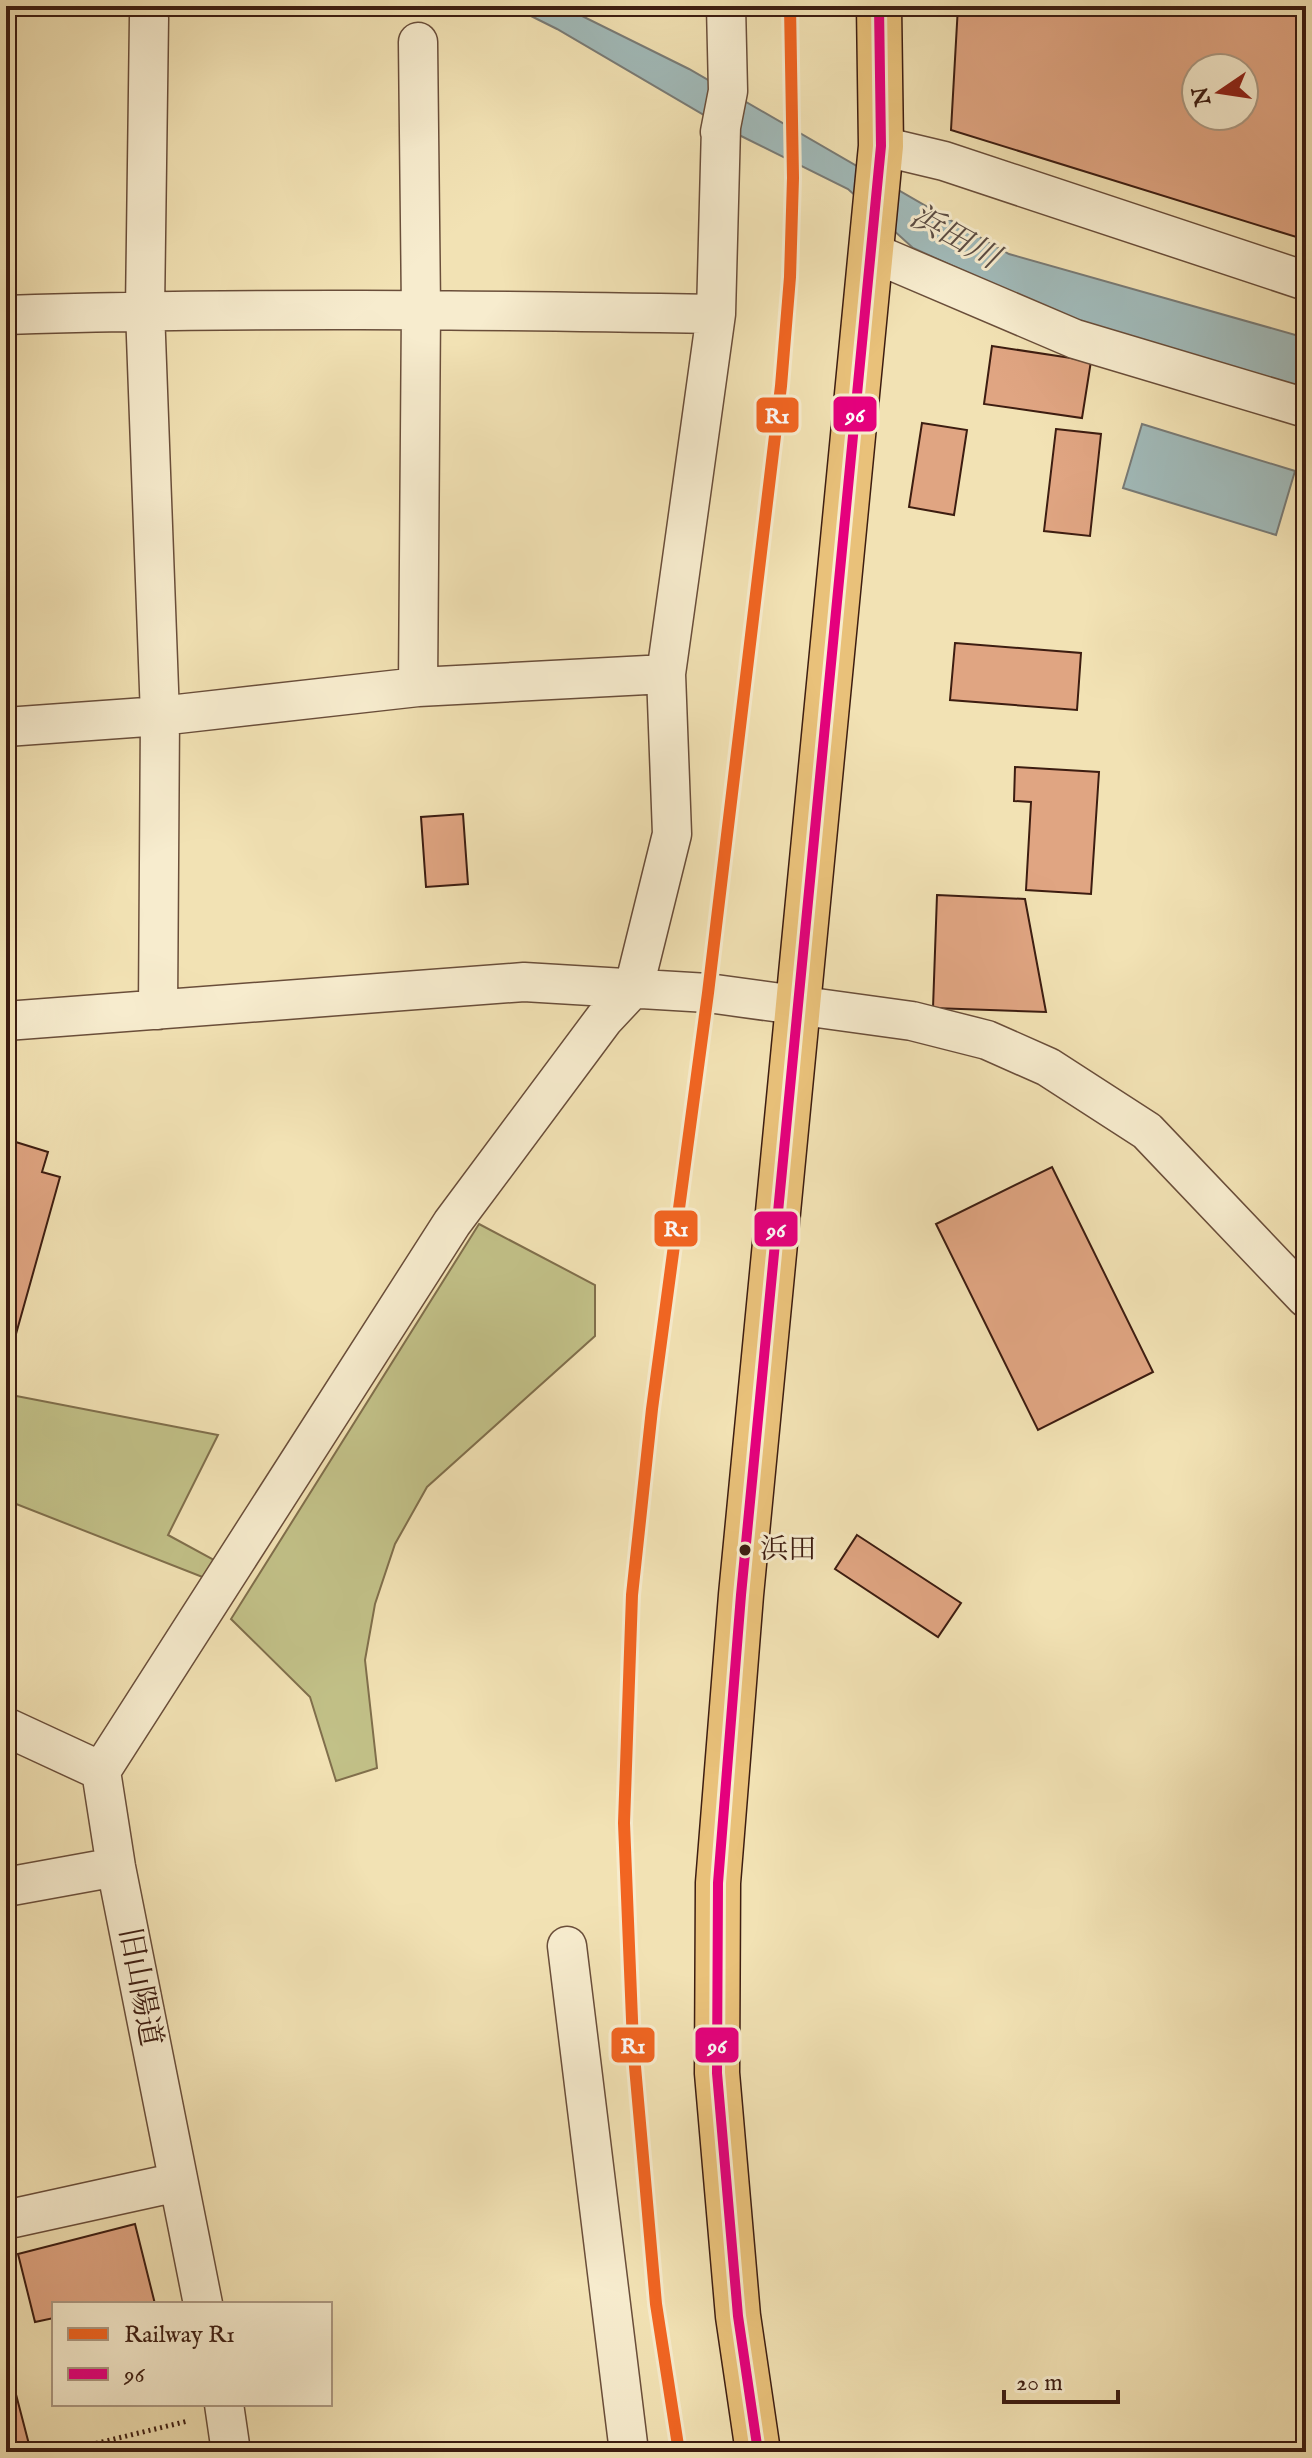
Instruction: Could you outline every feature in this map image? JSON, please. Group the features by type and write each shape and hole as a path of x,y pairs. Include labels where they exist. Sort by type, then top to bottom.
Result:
{"main road":[{"path":"758,2452 738,2316 717,2073 718,1883 741,1595 879,160 879,6"}],"street":[{"path":"6,1727 101,1771 452,1223 604,1019 634,987 672,834 666,674 716,314 726,6"},
{"path":"149,18 145,310 160,716 158,1010"},
{"path":"418,42 421,309 418,687"},
{"path":"879,160 944,161 1306,281"},
{"path":"872,240 1075,339 1306,408"},
{"path":"6,315 145,310 421,309 716,314"},
{"path":"6,727 160,716 418,687 666,674"},
{"path":"6,1021 524,982 708,993 912,1021 987,1040 1048,1067 1147,1131 1306,1298"},
{"name":"旧山陽道","path":"101,1771 116,1867 203,2302"},
{"path":"6,1887 116,1867"},
{"path":"567,1946 629,2452"},
{"path":"14,2218 178,2182"},
{"path":"225,2408 231,2452"}],"path":[{"path":"61,2452 225,2408"}],"shaded area":[{"path":"479,1224 595,1285 595,1336 427,1487 395,1544 375,1604 365,1660 377,1768 336,1781 310,1697 231,1619"},
{"path":"6,1394 218,1435 168,1535 216,1561 205,1578 6,1500"}],"water":[{"name":"浜田川","path":"511,6 562,6 689,69 1009,254 1306,338 1306,388 1079,323 913,248 848,189 733,132 557,29"},
{"path":"1142,424 1295,471 1276,535 1123,488"}],"building":[{"path":"958,6 1306,6 1306,240 951,130"},
{"path":"992,346 1091,361 1082,418 984,404"},
{"path":"922,423 967,430 954,515 909,507"},
{"path":"1056,429 1101,434 1090,536 1044,531"},
{"path":"955,643 1081,653 1077,710 950,700"},
{"path":"1015,767 1099,772 1091,894 1026,890 1031,802 1014,801"},
{"path":"463,814 468,884 426,887 421,817"},
{"path":"937,895 1025,899 1046,1012 933,1008"},
{"path":"6,1139 48,1152 42,1172 60,1177 16,1334 6,1331"},
{"path":"1052,1167 1153,1372 1038,1430 936,1224"},
{"path":"857,1535 961,1603 938,1637 835,1569"},
{"path":"135,2224 154,2302 52,2302 52,2318 35,2322 18,2254"},
{"path":"6,2356 31,2452 6,2452"}],"rail line":[{"name":"R1","path":"679,2452 656,2304 633,2044 624,1823 632,1595 652,1409 708,993 781,386 790,277 793,178 790,6"}],"transit line":[{"name":"96","path":"758,2452 738,2316 717,2073 718,1883 741,1595 881,146 879,6"}],"place":[{"name":"浜田","path":"745,1550"}]}
